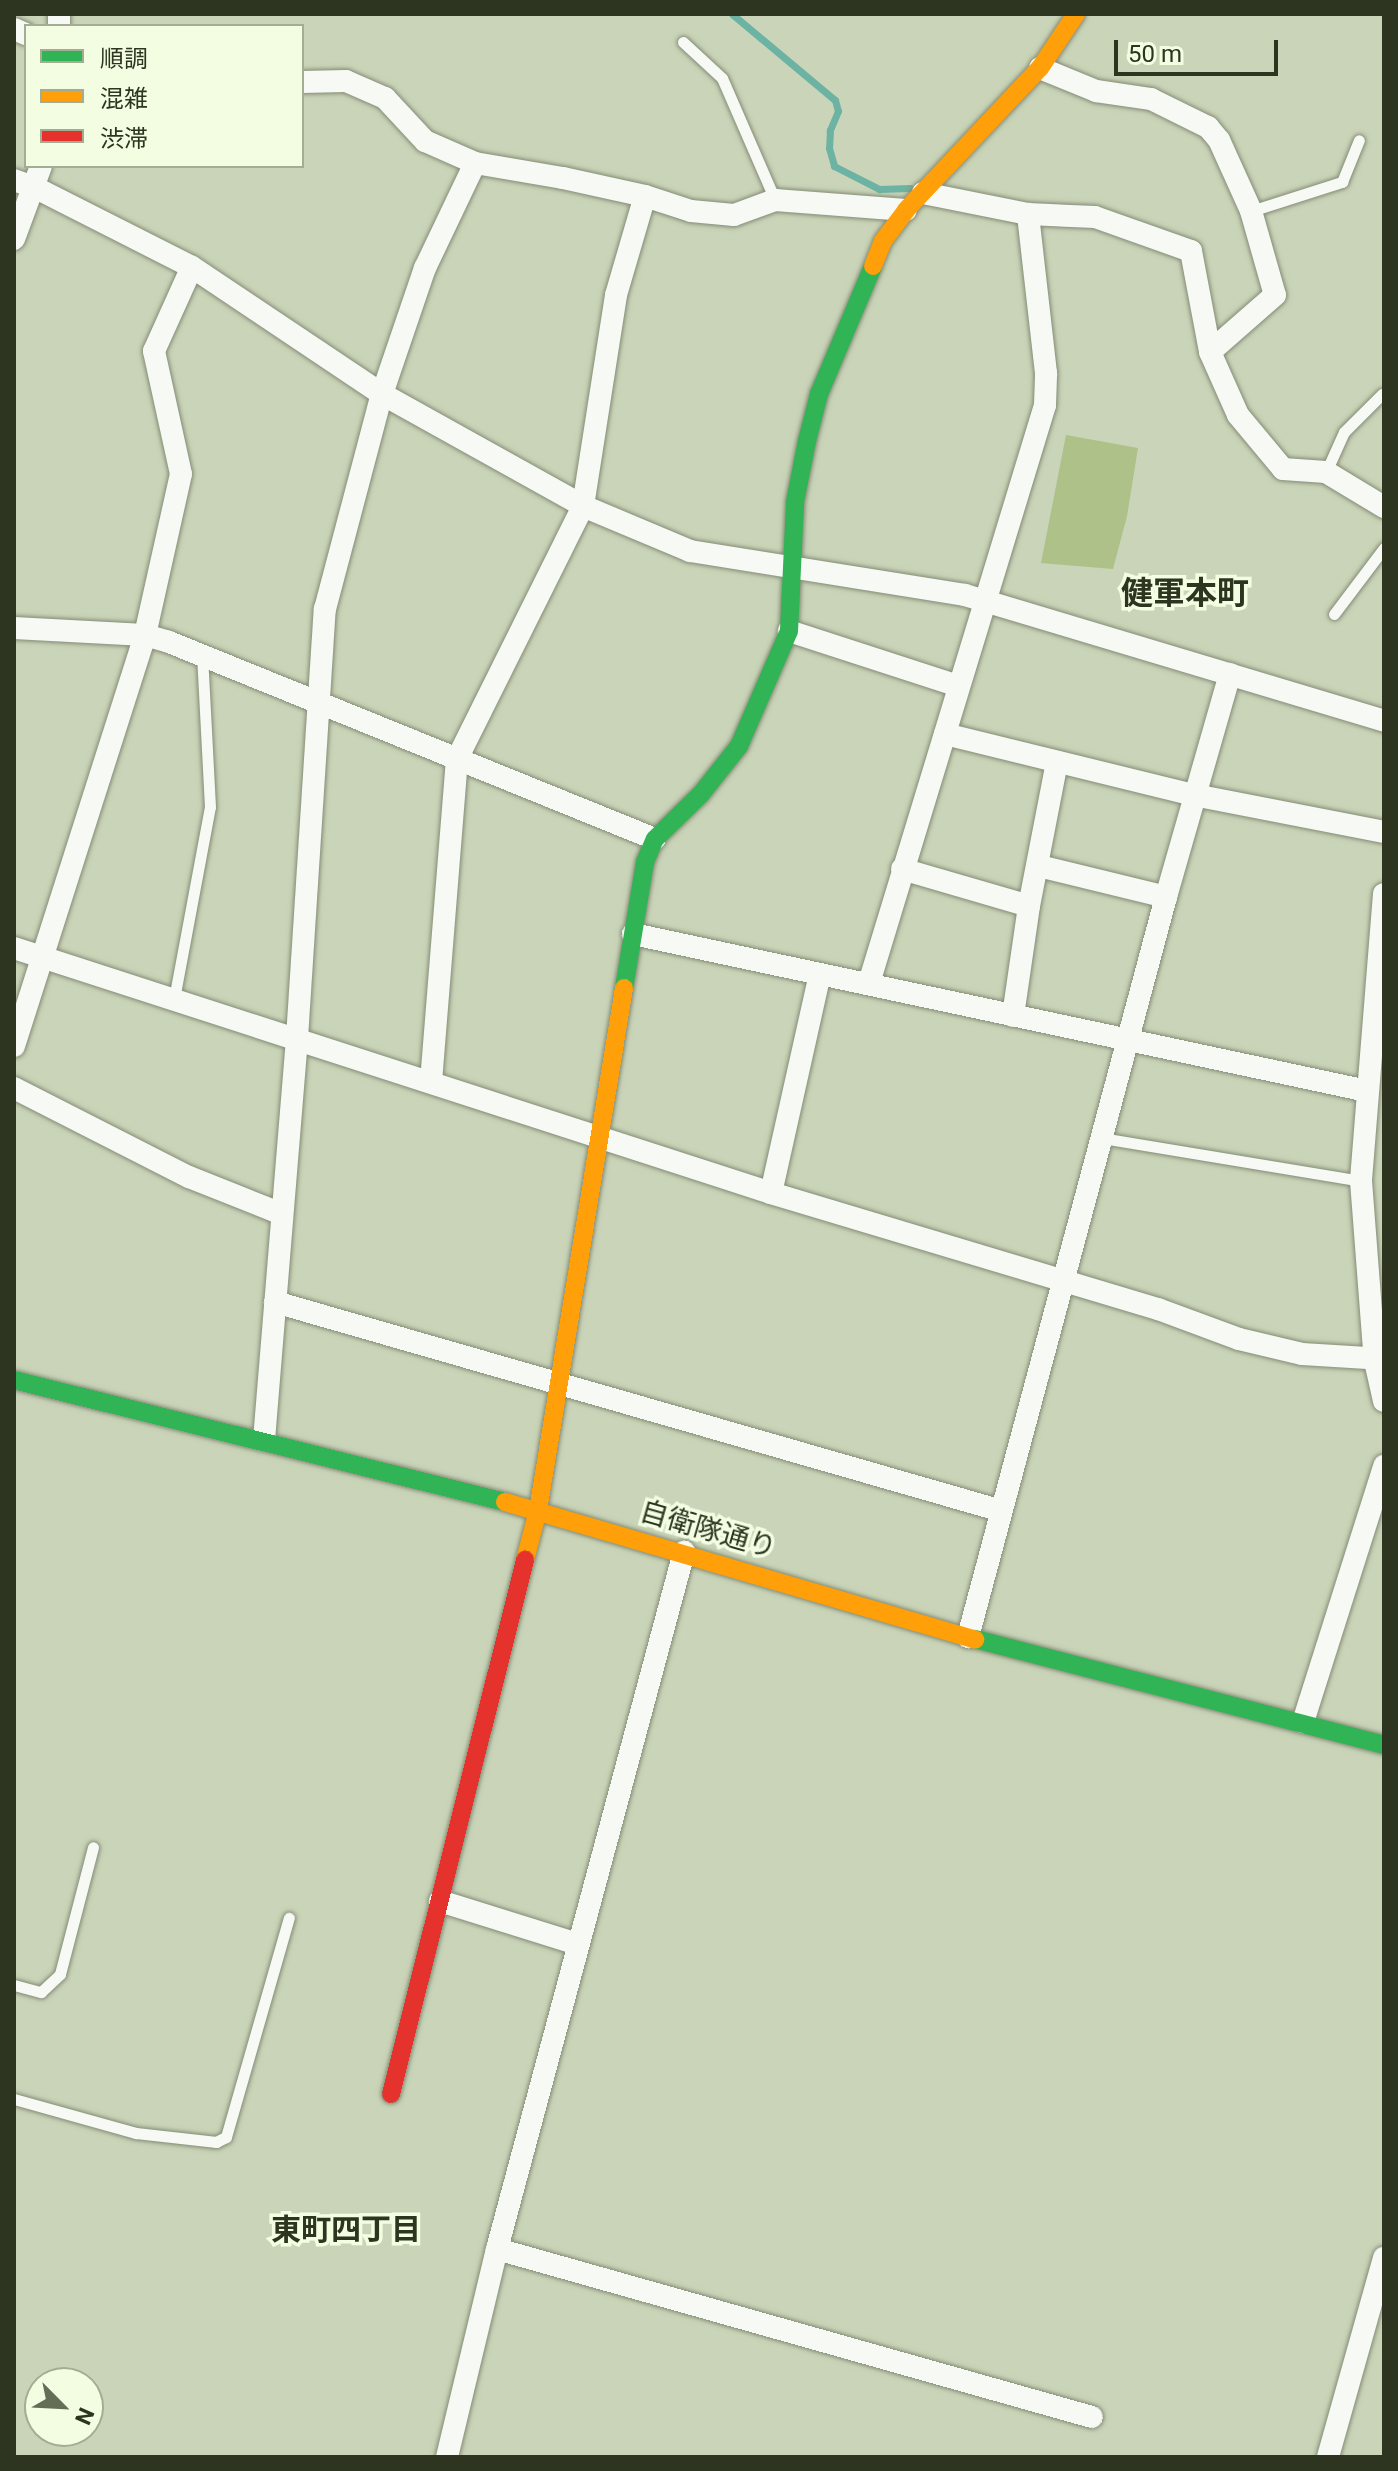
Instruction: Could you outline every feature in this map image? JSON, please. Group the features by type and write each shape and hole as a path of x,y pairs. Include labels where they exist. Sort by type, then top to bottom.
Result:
{"street":[{"path":"391,2094 538,1510 645,862 655,839 701,794 739,746 789,631 795,502 819,394 883,241 906,210 1040,68 1076,14"},
{"path":"1040,68 1096,91 1151,99 1208,127 1230,160 1251,211 1275,295 1210,352"},
{"path":"304,82 346,81 385,98 425,141 475,163 645,196 691,211 734,215 775,200 906,210"},
{"path":"264,1440 297,1038 325,609 382,394 425,268 475,163"},
{"path":"14,239 38,177"},
{"path":"14,180 38,177 192,267 382,394 583,506 690,551 983,600 1384,721"},
{"path":"923,193 1028,214 1095,217 1191,251 1210,352 1238,415 1283,469 1326,472 1384,507"},
{"path":"431,1082 457,759 583,506 616,295 645,196"},
{"path":"869,983 983,600 1045,405 1046,373 1028,214"},
{"path":"14,1046 145,635 181,474 154,351 192,267"},
{"path":"14,628 145,635 320,702 655,839"},
{"path":"789,631 958,686"},
{"path":"968,1637 1065,1284 1166,897 1230,674"},
{"path":"945,734 1194,795 1384,832"},
{"path":"1013,1016 1029,906 1057,762"},
{"path":"1039,866 1166,897"},
{"path":"902,869 1029,906"},
{"path":"1384,894 1381,969 1367,1091 1361,1181 1384,1401"},
{"path":"633,934 1367,1091"},
{"path":"14,948 771,1193 1065,1284 1158,1309 1239,1339 1302,1354 1379,1360"},
{"path":"771,1193 820,974"},
{"path":"14,1088 189,1177 282,1214"},
{"path":"275,1302 558,1386 1002,1511"},
{"name":"自衛隊通り","path":"14,1380 538,1510 968,1637 1384,1745"},
{"path":"1303,1722 1384,1470"},
{"path":"447,2457 497,2249 684,1552"},
{"path":"440,1901 577,1944"},
{"path":"497,2249 1092,2417"},
{"path":"1328,2457 1384,2258"}],"lane":[{"path":"683,42 722,78 775,200"},
{"path":"1251,211 1342,182 1359,140"},
{"path":"1326,472 1344,432 1382,394"},
{"path":"1334,614 1384,548"},
{"path":"174,999 210,807 202,656"},
{"path":"1102,1138 1361,1181"},
{"path":"14,1985 41,1992 60,1974 93,1847"},
{"path":"14,2099 136,2133 216,2142 226,2137 289,1918"}],"green space":[{"path":"1066,435 1138,448 1127,516 1113,569 1041,563"}],"waterway":[{"path":"732,14 835,100 838,111 830,130 829,148 834,166 879,189 910,188"}],"traffic: fast":[{"path":"624,988 645,862 655,839 701,794 739,746 789,631 795,502 807,441 819,394 873,266"},
{"path":"14,1380 505,1502"},
{"path":"975,1639 1384,1745"}],"traffic: slow":[{"path":"873,266 883,241 906,210 1040,68 1076,14"},
{"path":"525,1560 538,1510 624,988"},
{"path":"505,1502 975,1639"}],"traffic: jam":[{"path":"391,2094 525,1560"}],"district":[{"name":"健軍本町","path":"1185,593"},
{"name":"東町四丁目","path":"346,2230"}]}
